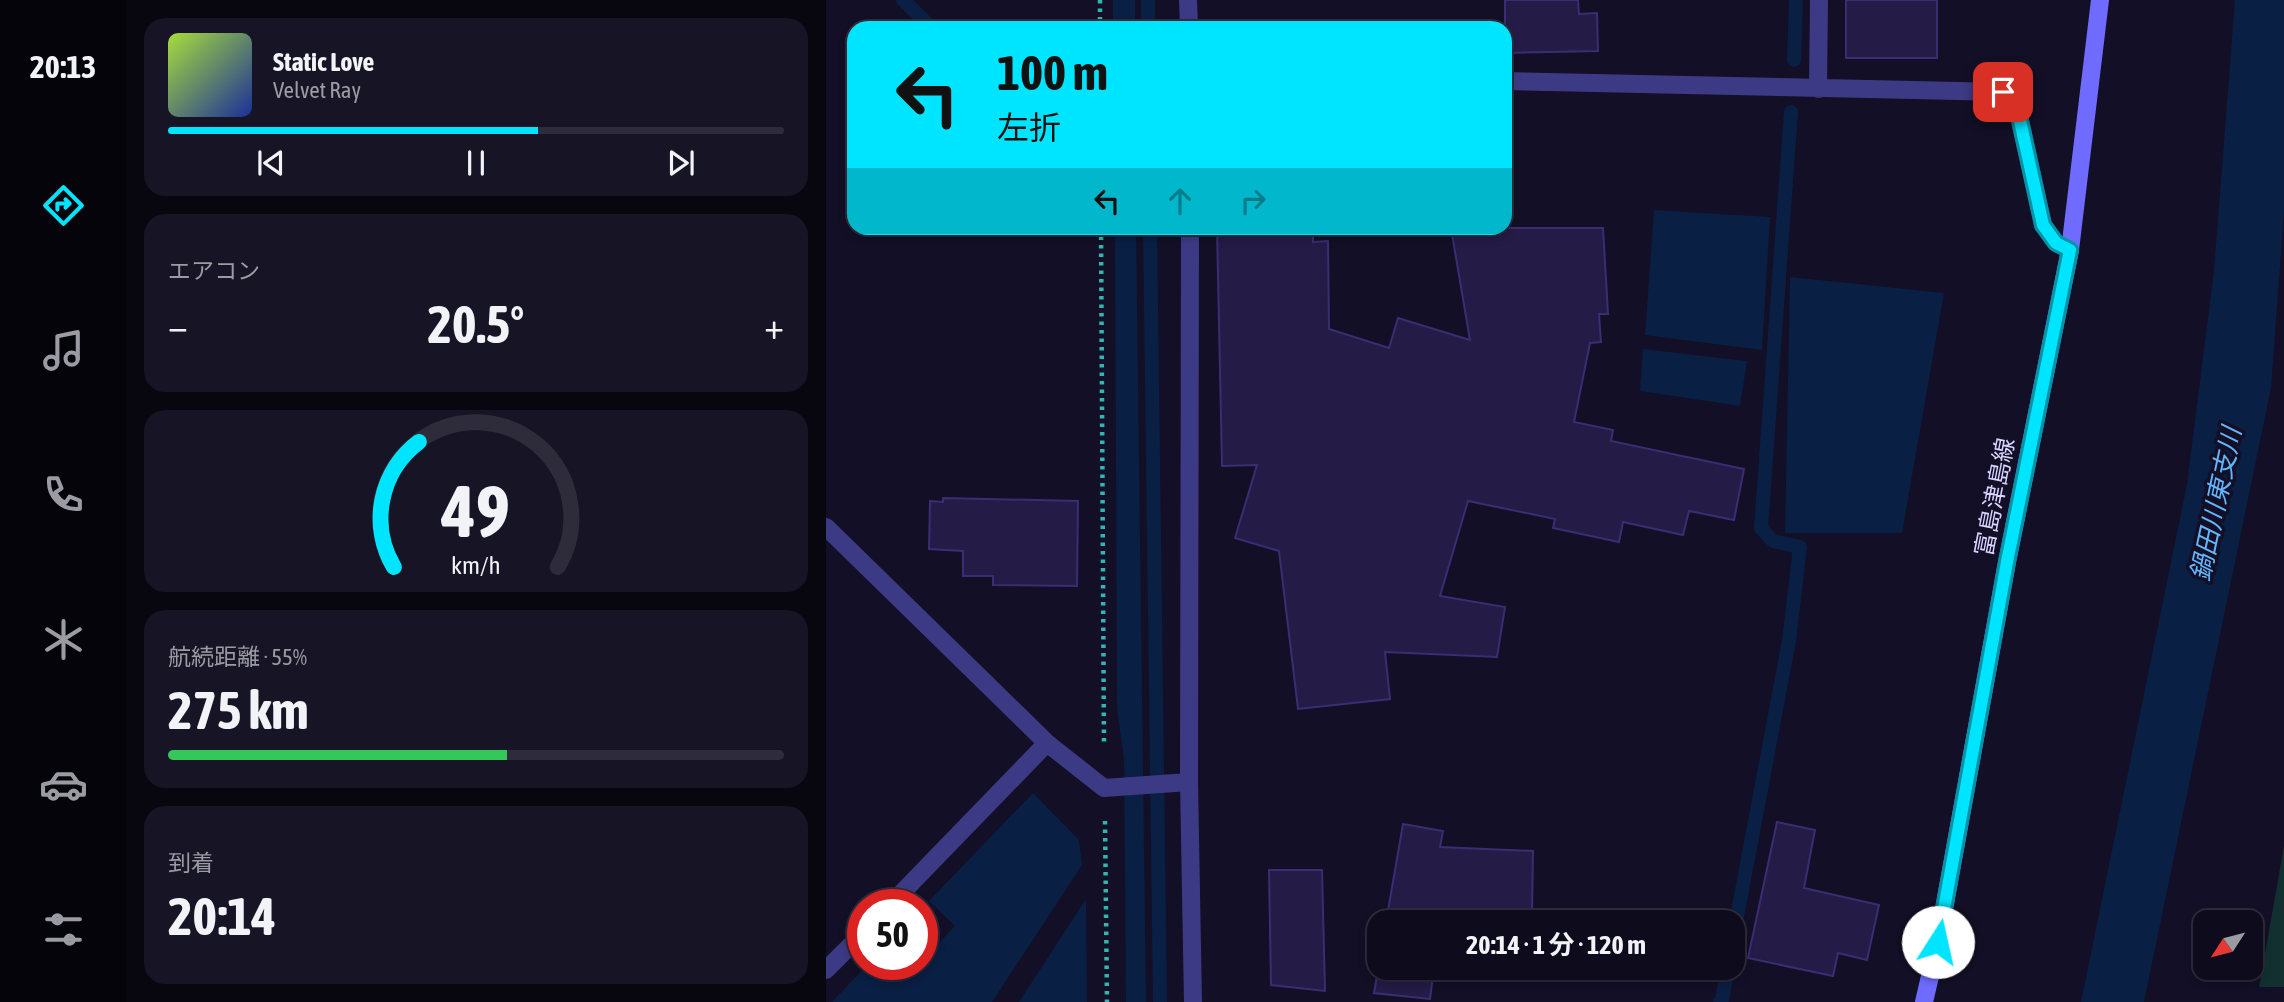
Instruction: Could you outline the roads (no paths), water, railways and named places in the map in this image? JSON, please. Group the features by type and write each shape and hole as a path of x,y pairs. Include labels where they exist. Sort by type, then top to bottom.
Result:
{"main road":[{"name":"富島津島線","path":"1924,1002 1938,942 2007,562 2070,250 2100,0"}],"street":[{"path":"1188,0 1189,21"},
{"path":"1818,89 1819,0"},
{"path":"1512,81 2003,92 2019,116 2043,225 2056,243 2070,250"},
{"path":"1190,235 1181,783 1193,1002"},
{"path":"826,527 1047,743 1109,787 1181,783"},
{"path":"906,889 1047,743"},
{"path":"826,970 847,949"}],"water":[{"path":"1113,0 1135,0 1135,21 1113,21"},
{"name":"鍋田川東支川","path":"2235,0 2284,0 2284,211 2271,388 2144,1002 2081,1002 2187,484 2214,271"},
{"path":"1654,210 1770,217 1762,350 1645,335"},
{"path":"1115,235 1136,235 1146,1002 1126,1002 1124,760 1117,708"},
{"path":"1790,277 1944,293 1902,533 1785,533"},
{"path":"1643,349 1747,361 1740,406 1640,391"},
{"path":"1033,793 1079,840 1082,865 992,1002 832,1002 853,980 938,980 938,944 955,926 938,910 938,892"},
{"path":"1086,899 1087,1002 1019,1002"}],"waterway":[{"path":"903,0 925,21"},
{"path":"1148,0 1148,21"},
{"path":"1794,60 1796,0"},
{"path":"1738,910 1789,641 1800,547 1773,541 1761,528 1791,112"},
{"path":"1150,235 1160,1002"},
{"path":"1720,1002 1726,980"}]}
